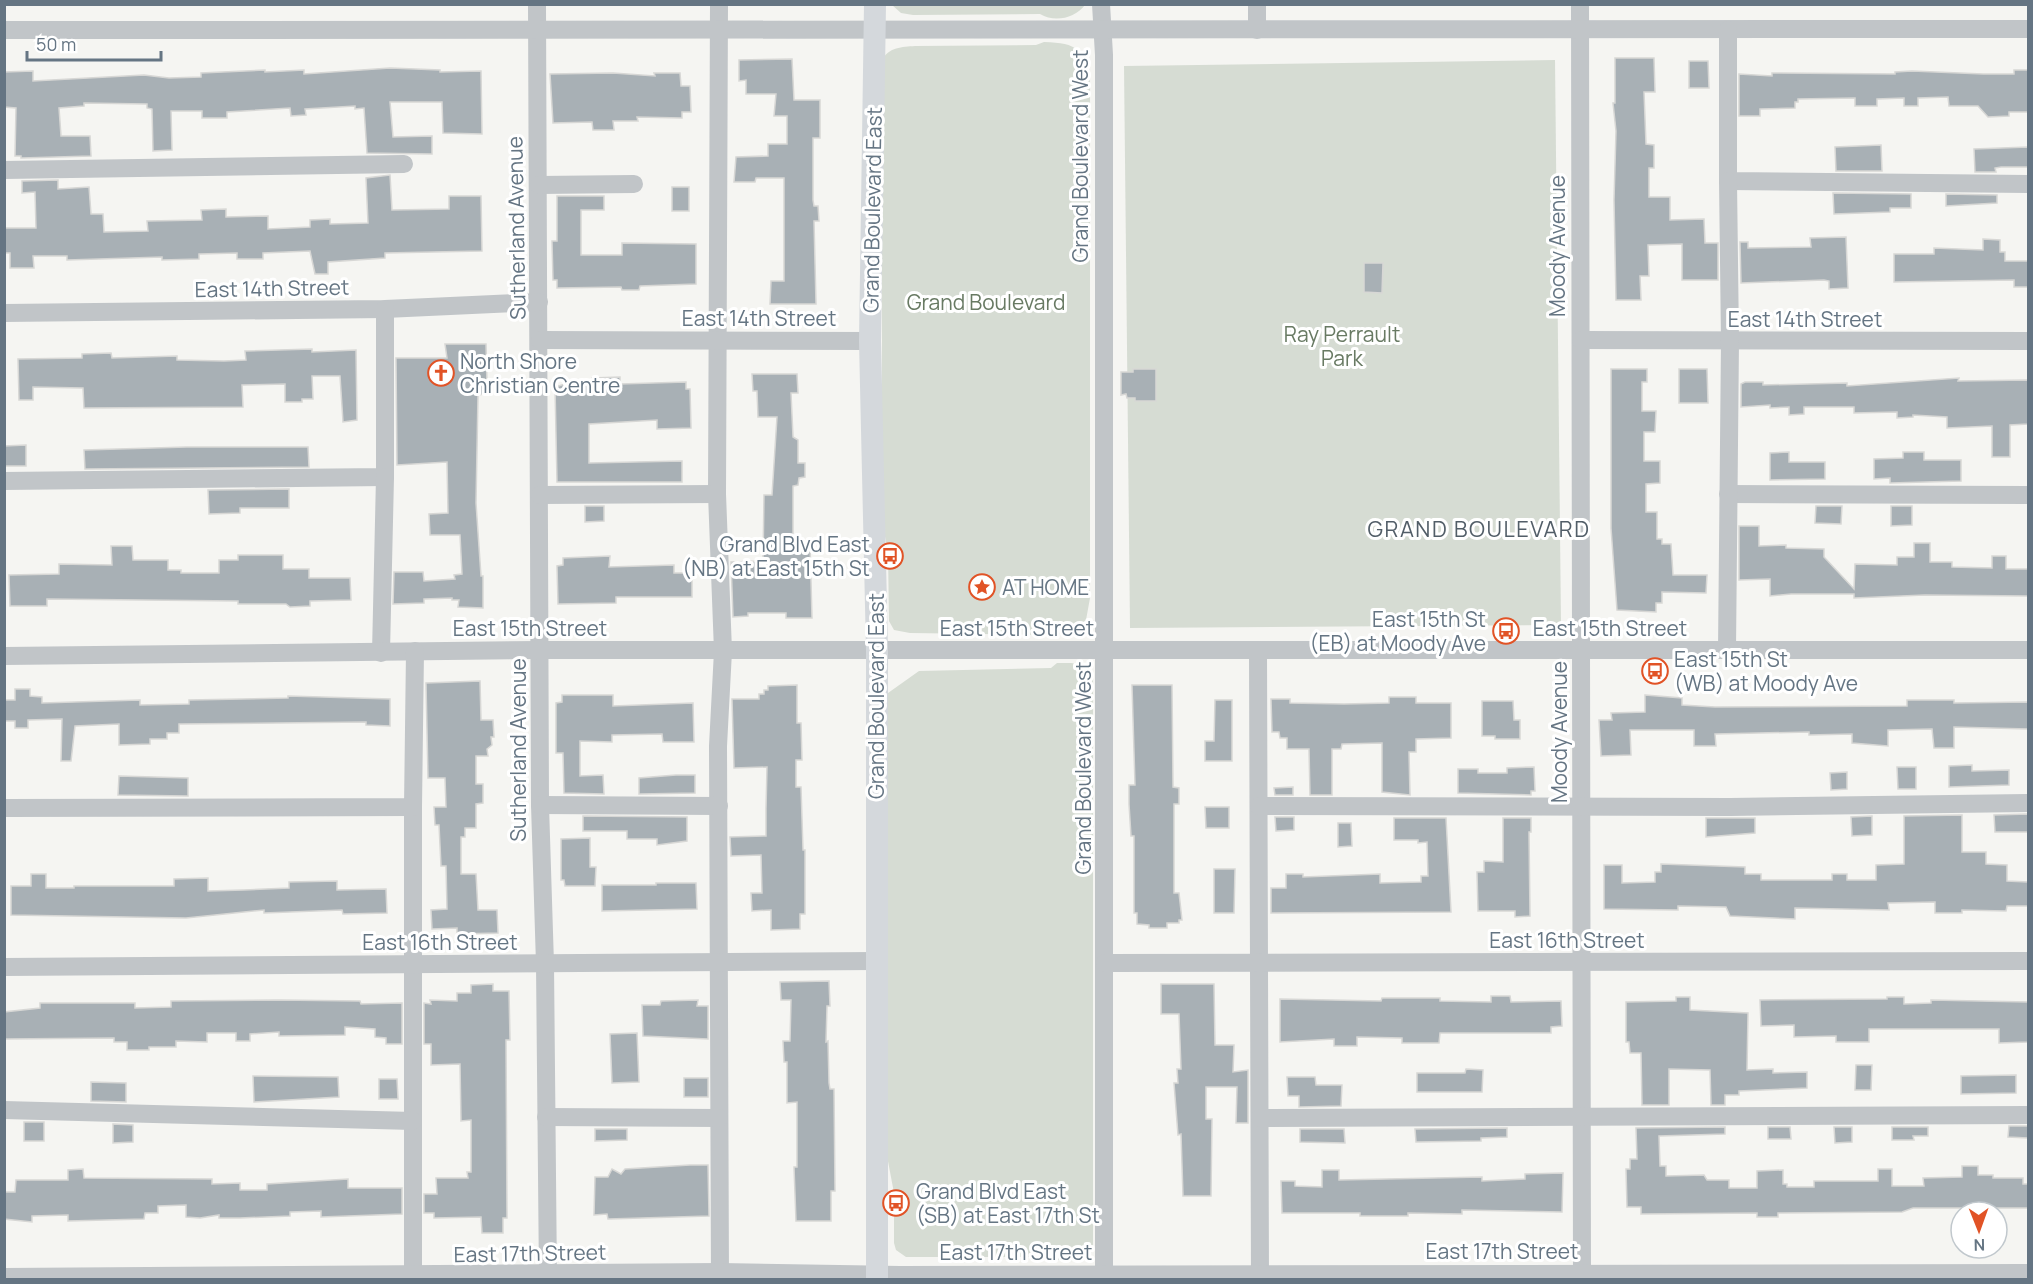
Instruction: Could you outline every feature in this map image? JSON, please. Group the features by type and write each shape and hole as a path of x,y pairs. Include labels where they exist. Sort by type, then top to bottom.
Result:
{"main road":[{"name":"Grand Boulevard East","path":"875,4 870,341 877,650 877,1277"}],"street":[{"name":"Sutherland Avenue","path":"537,4 540,805 545,964 548,1277"},
{"path":"719,4 717,494 723,651 718,746 720,1276"},
{"name":"Grand Boulevard West","path":"1101,4 1105,651 1104,1277"},
{"path":"1257,4 1257,30"},
{"name":"Moody Avenue","path":"1580,4 1582,1277"},
{"path":"4,30 2028,28"},
{"path":"1727,650 1730,341 1728,30"},
{"path":"4,170 404,164"},
{"path":"1728,181 2028,184"},
{"path":"538,185 634,184"},
{"name":"East 14th Street","path":"4,313 386,309 539,303"},
{"path":"381,653 386,309"},
{"name":"East 14th Street","path":"540,340 870,341"},
{"name":"East 14th Street","path":"1581,340 2028,341"},
{"path":"4,481 385,477"},
{"path":"540,495 717,494"},
{"path":"1728,494 2028,495"},
{"name":"East 15th Street","path":"4,656 540,650 1258,652 2028,650"},
{"path":"413,1278 415,651"},
{"path":"1258,652 1260,1277"},
{"path":"1259,806 1581,807 2028,803"},
{"path":"540,805 719,806"},
{"path":"4,808 413,807"},
{"name":"East 16th Street","path":"4,966 876,961"},
{"name":"East 16th Street","path":"1105,963 2028,961"},
{"path":"4,1110 413,1121"},
{"path":"1260,1118 1583,1118 1742,1114 2028,1115"},
{"path":"546,1118 719,1118"},
{"name":"East 17th Street","path":"4,1277 1582,1277 2028,1273"}],"green space":[{"path":"892,5 1085,5 1076,13 1058,19 1040,14 913,15 901,13"},
{"name":"Grand Boulevard","path":"1044,42 1065,44 1078,50 1085,62 1090,82 1090,598 1086,620 1078,632 1056,635 910,633 894,630 889,621 888,552 882,521 882,60 888,52 905,47 1036,45"},
{"name":"Ray Perrault Park","path":"1555,60 1561,625 1130,628 1124,66"},
{"path":"1057,663 1074,663 1084,666 1091,672 1093,678 1093,1251 1082,1259 1072,1261 1049,1257 906,1257 896,1250 894,1243 894,1193 887,1156 888,693 919,671 1051,668"}],"building":[{"path":"1615,58 1654,58 1655,92 1644,92 1646,144 1654,145 1654,168 1649,168 1649,197 1670,197 1670,220 1704,219 1705,243 1718,243 1718,280 1682,280 1682,244 1648,245 1649,276 1640,276 1641,300 1616,300 1614,200 1616,131 1613,103 1615,103"},
{"path":"792,59 794,100 820,100 820,138 813,138 813,200 814,206 818,206 819,221 814,221 816,304 770,304 771,281 784,281 784,178 756,178 755,182 734,182 736,157 768,156 768,144 787,144 787,116 774,116 776,94 746,94 746,80 739,81 739,60"},
{"path":"1689,61 1708,61 1709,88 1689,88"},
{"path":"390,68 440,70 440,72 481,71 482,134 443,133 442,102 390,102 393,137 432,136 432,154 367,153 364,108 355,109 355,106 305,109 306,115 291,116 290,108 227,112 227,118 202,118 202,111 171,111 172,150 153,151 152,109 147,108 147,104 84,103 84,106 59,108 61,136 90,136 91,156 21,158 21,156 15,156 16,108 4,107 4,72 33,71 33,81 144,75 169,78 201,77 201,73 265,70 265,72 304,70 304,74"},
{"path":"2014,70 2028,70 2028,112 2009,112 2009,116 1988,117 1978,106 1949,106 1948,97 1918,98 1918,106 1904,106 1904,98 1877,99 1877,106 1855,106 1855,98 1798,99 1798,102 1795,102 1795,108 1760,109 1760,116 1739,116 1739,74 1772,76 1772,73 1895,74 1895,72 1912,71 2014,74"},
{"path":"613,73 655,76 654,73 680,73 681,86 690,86 691,112 682,112 682,118 637,117 638,121 613,121 614,130 593,130 592,122 553,123 550,74"},
{"path":"1881,145 1882,171 1836,171 1835,147"},
{"path":"2028,147 2028,167 2001,167 1995,168 1996,172 1975,172 1974,149"},
{"path":"390,175 392,210 449,209 449,196 481,196 482,251 385,253 385,258 328,262 328,274 315,274 310,251 263,253 263,259 237,259 237,253 199,254 199,259 162,260 162,257 67,260 67,256 33,256 34,268 10,268 10,253 4,253 4,228 36,228 35,192 22,193 22,181 58,180 58,189 89,187 91,214 103,214 104,232 148,231 147,221 202,220 201,210 226,209 226,217 268,216 268,229 310,227 310,220 330,219 330,224 368,223 366,178"},
{"path":"672,187 689,187 689,211 672,211"},
{"path":"1833,193 1911,194 1911,208 1890,208 1890,212 1834,214"},
{"path":"1946,194 1997,195 1997,203 1946,206"},
{"path":"557,196 604,196 604,210 581,210 581,255 622,255 622,243 696,244 696,284 640,286 639,290 622,290 621,287 557,288 557,280 553,280 552,241 557,241"},
{"path":"1846,237 1848,288 1829,289 1829,281 1824,280 1741,283 1740,242 1748,242 1748,248 1811,247 1810,238"},
{"path":"1983,239 2000,240 2000,252 2005,252 2005,261 2028,261 2028,287 2014,287 2014,280 1894,282 1894,254 1934,254 1934,248 1983,250"},
{"path":"1364,263 1383,263 1382,293 1364,292"},
{"path":"445,344 486,344 487,385 484,394 478,395 476,503 481,576 483,576 483,608 458,607 459,600 452,600 452,598 424,599 424,603 393,604 394,572 423,572 424,581 455,579 454,575 462,574 460,535 430,535 429,514 448,513 447,462 397,465 396,358 447,358"},
{"path":"312,349 312,352 356,350 357,420 343,422 340,376 312,376 313,399 302,399 302,402 285,402 285,384 242,385 243,407 84,408 83,388 33,387 33,400 19,400 18,359 82,358 82,354 111,353 112,358 177,356 177,360 224,361 246,360 245,351"},
{"path":"1133,369 1156,369 1156,401 1135,401 1135,398 1127,398 1126,394 1121,395 1121,372 1133,372"},
{"path":"1611,369 1647,369 1647,382 1642,382 1642,411 1656,411 1655,432 1644,432 1644,461 1660,461 1660,483 1646,484 1646,512 1657,512 1657,539 1662,539 1662,544 1671,544 1673,575 1707,575 1706,593 1662,592 1662,603 1656,603 1656,612 1617,610 1611,528"},
{"path":"1679,369 1707,369 1708,403 1679,403"},
{"path":"752,374 797,374 798,393 791,393 793,437 798,440 798,463 805,463 805,477 799,478 798,485 793,486 793,545 810,544 812,618 786,618 786,613 748,613 748,616 733,617 731,562 763,561 764,495 772,495 777,417 758,417 757,391 753,391"},
{"path":"620,377 620,384 686,382 686,389 690,389 691,428 657,429 657,420 589,424 589,463 682,461 682,482 557,482 555,387 565,384 593,383 592,378"},
{"path":"1959,378 1958,381 2028,380 2028,424 2010,425 2010,457 1992,457 1992,426 1947,428 1947,417 1913,415 1913,417 1897,418 1897,412 1854,413 1854,407 1804,407 1804,414 1789,415 1789,407 1770,408 1770,405 1741,407 1741,384 1745,382 1763,382 1763,385 1847,383 1847,386"},
{"path":"26,445 26,466 5,466 4,446"},
{"path":"308,447 309,467 85,469 84,450"},
{"path":"1789,452 1789,462 1825,462 1825,479 1770,480 1770,453"},
{"path":"1903,452 1924,452 1924,460 1961,460 1961,481 1890,483 1890,478 1874,479 1874,459 1903,458"},
{"path":"289,489 289,508 240,508 240,513 209,514 208,490"},
{"path":"585,506 604,506 604,521 585,522"},
{"path":"1816,506 1842,506 1841,524 1815,523"},
{"path":"1891,506 1912,506 1912,525 1891,526"},
{"path":"1739,526 1759,526 1759,546 1786,545 1786,548 1824,549 1824,557 1854,589 1855,564 1897,565 1897,557 1914,557 1914,543 1930,543 1930,562 1952,562 1952,567 1992,568 1992,556 2006,556 2006,569 2028,569 2028,596 1925,595 1854,598 1854,594 1791,594 1770,596 1770,579 1739,580"},
{"path":"111,546 132,546 133,560 168,560 168,570 181,570 181,573 219,573 219,560 238,560 238,555 283,555 283,569 309,569 309,578 350,578 351,600 310,601 310,606 290,607 286,604 238,604 238,601 47,599 47,606 10,606 9,575 59,574 59,564 112,565"},
{"path":"610,556 609,567 674,565 674,573 692,573 692,597 616,597 616,603 558,604 557,566 563,565 563,558"},
{"path":"480,681 481,720 493,720 494,737 491,737 492,745 487,749 488,756 476,756 476,784 483,784 483,803 476,804 476,828 465,828 465,837 461,837 461,874 476,874 478,910 497,910 498,933 457,934 457,928 432,929 431,910 447,909 446,866 441,866 439,825 435,825 434,807 446,807 445,778 428,778 426,683"},
{"path":"797,685 797,723 801,723 802,760 796,760 796,787 801,787 803,850 805,850 805,914 800,914 800,929 771,930 771,910 752,911 751,893 762,893 761,855 731,856 730,837 766,836 767,767 734,768 732,699 759,699 759,694 764,694 768,686"},
{"path":"1132,685 1172,685 1173,787 1179,788 1179,804 1174,804 1174,893 1179,893 1182,920 1179,920 1179,923 1167,923 1167,928 1149,928 1149,925 1137,924 1137,913 1134,913 1134,836 1131,836 1129,804 1129,785 1135,785"},
{"path":"15,689 30,689 30,696 42,697 42,703 140,700 140,705 189,704 189,700 288,698 288,696 390,699 390,726 366,725 366,722 179,724 179,733 167,733 167,739 150,739 150,744 119,745 119,724 75,726 71,761 61,761 62,719 28,720 28,728 15,728 15,721 4,721 5,700 15,700"},
{"path":"562,695 613,695 613,706 693,703 694,742 663,742 662,734 612,735 612,742 580,741 580,776 603,775 604,794 564,793 563,753 556,753 556,703 562,702"},
{"path":"1645,695 1682,698 1682,705 1715,707 1907,706 1907,700 1954,700 1954,703 2028,702 2028,729 1954,727 1954,748 1934,748 1932,729 1888,730 1888,746 1852,743 1852,734 1809,735 1809,732 1715,734 1716,746 1694,746 1694,730 1630,730 1631,755 1601,756 1599,720 1612,720 1611,713 1645,712"},
{"path":"1389,697 1416,697 1416,703 1451,703 1451,738 1416,739 1416,752 1409,752 1410,795 1382,792 1382,743 1342,744 1341,749 1332,749 1332,795 1310,795 1309,749 1287,749 1287,738 1280,738 1279,732 1272,732 1271,699 1290,699 1290,703 1344,704 1389,703"},
{"path":"1215,700 1232,700 1232,761 1205,761 1205,741 1214,741"},
{"path":"1482,701 1513,701 1514,720 1520,720 1520,739 1495,739 1495,736 1482,736"},
{"path":"1972,765 1972,771 2009,770 2009,785 1949,787 1949,766"},
{"path":"1534,767 1535,791 1531,791 1531,795 1458,793 1458,769 1478,769 1478,773 1507,773 1507,768"},
{"path":"1897,767 1916,767 1916,789 1898,789"},
{"path":"1847,772 1847,789 1831,790 1830,773"},
{"path":"695,775 695,793 639,794 639,778"},
{"path":"119,776 188,778 188,796 118,795"},
{"path":"1293,787 1293,795 1275,795 1274,788"},
{"path":"1205,807 1229,807 1229,828 1206,828"},
{"path":"2028,814 2028,832 1995,832 1994,815"},
{"path":"1962,815 1962,852 1986,852 1986,864 2007,865 2007,881 2028,882 2028,906 2007,906 2006,911 1962,910 1962,913 1935,913 1935,902 1888,903 1889,910 1795,908 1795,919 1730,916 1726,907 1678,906 1678,910 1604,909 1604,865 1622,865 1622,883 1655,882 1655,872 1661,872 1661,864 1745,867 1745,874 1761,874 1761,880 1832,880 1832,874 1847,874 1847,880 1876,880 1876,865 1904,864 1904,816"},
{"path":"583,816 687,817 687,841 657,845 657,839 627,839 627,831 583,831"},
{"path":"1872,816 1872,835 1852,836 1851,817"},
{"path":"1275,817 1294,817 1294,830 1276,831"},
{"path":"1394,818 1446,818 1451,912 1271,913 1271,888 1286,888 1286,874 1303,874 1303,877 1380,874 1380,883 1421,882 1421,876 1428,876 1427,842 1394,840"},
{"path":"1503,818 1531,818 1531,832 1529,832 1530,916 1515,917 1515,911 1478,911 1477,872 1484,872 1484,861 1503,862"},
{"path":"1706,818 1755,818 1755,833 1706,837"},
{"path":"1338,823 1351,823 1352,846 1338,847"},
{"path":"590,838 590,867 596,867 595,886 565,886 564,880 561,880 561,839"},
{"path":"1214,869 1235,869 1234,913 1214,913"},
{"path":"31,874 46,874 46,888 174,886 174,879 208,878 208,891 289,888 289,882 337,881 337,890 386,889 387,913 343,914 342,910 264,913 264,910 186,918 11,915 11,886 31,886"},
{"path":"656,883 696,883 697,909 602,911 602,885 656,885"},
{"path":"829,981 830,1006 827,1006 826,1042 828,1041 830,1089 834,1089 835,1191 831,1191 831,1221 796,1221 794,1167 797,1167 797,1102 787,1103 787,1062 784,1062 783,1041 790,1041 791,1000 781,1000 780,982"},
{"path":"493,984 493,991 509,991 510,1040 506,1040 507,1218 503,1218 503,1233 482,1233 481,1217 434,1218 434,1213 424,1213 424,1194 437,1194 436,1178 468,1178 467,1172 471,1172 471,1120 461,1121 460,1064 431,1065 431,1044 424,1044 424,1003 431,1004 430,1000 457,1001 457,993 471,993 471,985"},
{"path":"1161,984 1214,984 1215,1045 1234,1045 1233,1072 1248,1070 1248,1123 1236,1123 1237,1087 1206,1087 1206,1119 1212,1119 1211,1196 1183,1196 1181,1134 1178,1135 1174,1083 1178,1083 1177,1069 1181,1069 1179,1014 1161,1014"},
{"path":"1491,996 1510,996 1511,1002 1561,1001 1562,1026 1551,1027 1551,1033 1440,1033 1439,1043 1402,1043 1402,1038 1357,1037 1357,1046 1334,1046 1334,1039 1280,1042 1280,999 1381,1001 1382,998 1440,998 1440,1001 1491,1002"},
{"path":"1676,997 1690,997 1690,1010 1748,1013 1747,1070 1773,1069 1773,1073 1807,1072 1807,1088 1739,1091 1739,1095 1725,1095 1725,1105 1711,1105 1710,1070 1669,1069 1669,1105 1642,1105 1641,1053 1630,1053 1629,1042 1626,1042 1626,1002 1676,1001"},
{"path":"1887,997 1904,997 1904,1004 1931,1003 1931,1000 2028,1002 2028,1042 1999,1043 1999,1029 1869,1029 1869,1042 1836,1042 1836,1036 1794,1037 1794,1025 1761,1026 1760,1000 1887,999"},
{"path":"698,1000 697,1006 708,1006 708,1039 643,1036 642,1005 660,1005 661,1001"},
{"path":"171,1001 360,1001 361,1004 402,1003 402,1044 386,1044 386,1038 375,1037 375,1029 345,1027 345,1035 279,1036 279,1032 250,1034 250,1041 236,1041 236,1033 207,1033 207,1042 176,1041 176,1047 149,1047 149,1050 127,1050 127,1042 114,1042 114,1038 4,1039 4,1012 40,1008 40,1003 135,1003 135,1008 171,1007"},
{"path":"637,1033 639,1082 612,1083 610,1034"},
{"path":"1856,1065 1872,1065 1871,1090 1855,1090"},
{"path":"1466,1069 1483,1070 1482,1092 1417,1092 1417,1073 1465,1073"},
{"path":"2016,1075 2016,1093 1961,1094 1961,1076"},
{"path":"253,1076 338,1077 339,1097 254,1102"},
{"path":"1287,1077 1315,1077 1316,1085 1342,1085 1341,1106 1299,1107 1299,1096 1288,1096"},
{"path":"684,1078 708,1078 708,1097 684,1097"},
{"path":"379,1079 397,1079 398,1099 379,1099"},
{"path":"91,1082 126,1083 126,1102 91,1101"},
{"path":"24,1122 44,1122 44,1141 24,1141"},
{"path":"113,1124 133,1125 133,1142 113,1143"},
{"path":"2009,1126 2028,1126 2028,1138 2008,1137"},
{"path":"1725,1127 1725,1134 1659,1136 1660,1166 1666,1166 1666,1176 1704,1175 1707,1180 1729,1180 1729,1188 1757,1188 1757,1171 1783,1170 1783,1184 1787,1184 1787,1187 1814,1187 1814,1181 1878,1181 1878,1169 1892,1169 1892,1186 1924,1186 1923,1178 1962,1177 1962,1166 1978,1166 1978,1175 1993,1175 1993,1178 2023,1178 2023,1184 2028,1184 2028,1208 2009,1208 2009,1200 1949,1200 1949,1208 1913,1208 1902,1212 1778,1213 1778,1217 1757,1217 1757,1213 1641,1214 1641,1207 1627,1207 1626,1169 1630,1169 1630,1159 1637,1159 1636,1128"},
{"path":"1768,1127 1790,1127 1791,1139 1768,1139"},
{"path":"1834,1127 1852,1127 1852,1142 1835,1143"},
{"path":"1892,1127 1928,1127 1928,1136 1913,1136 1914,1140 1892,1140"},
{"path":"1507,1128 1507,1137 1481,1138 1481,1141 1416,1142 1415,1129"},
{"path":"595,1129 627,1129 627,1140 595,1141"},
{"path":"1300,1129 1344,1129 1345,1143 1300,1142"},
{"path":"708,1165 709,1216 608,1219 607,1214 594,1215 595,1177 608,1177 612,1169 621,1174 625,1169"},
{"path":"83,1169 84,1178 212,1179 212,1184 240,1183 240,1190 267,1190 267,1184 348,1179 348,1188 402,1188 402,1214 321,1217 321,1211 290,1212 290,1216 219,1218 219,1215 200,1218 186,1217 186,1205 158,1206 158,1213 145,1213 144,1219 68,1221 68,1215 32,1216 32,1222 4,1219 4,1192 15,1192 16,1180 68,1180 68,1170"},
{"path":"1322,1170 1339,1170 1339,1180 1482,1177 1482,1181 1525,1179 1525,1174 1563,1173 1562,1212 1462,1210 1462,1214 1408,1213 1408,1216 1360,1216 1360,1213 1282,1213 1281,1181 1295,1181 1295,1186 1322,1187"}],"place":[{"name":"North Shore Christian Centre","path":"441,373"},
{"name":"Grand Blvd East (NB) at East 15th St","path":"890,556"},
{"name":"AT HOME","path":"982,587"},
{"name":"East 15th St (EB) at Moody Ave","path":"1506,631"},
{"name":"East 15th St (WB) at Moody Ave","path":"1655,671"},
{"name":"Grand Blvd East (SB) at East 17th St","path":"896,1203"}],"district":[{"name":"GRAND BOULEVARD","path":"1479,529"}]}
